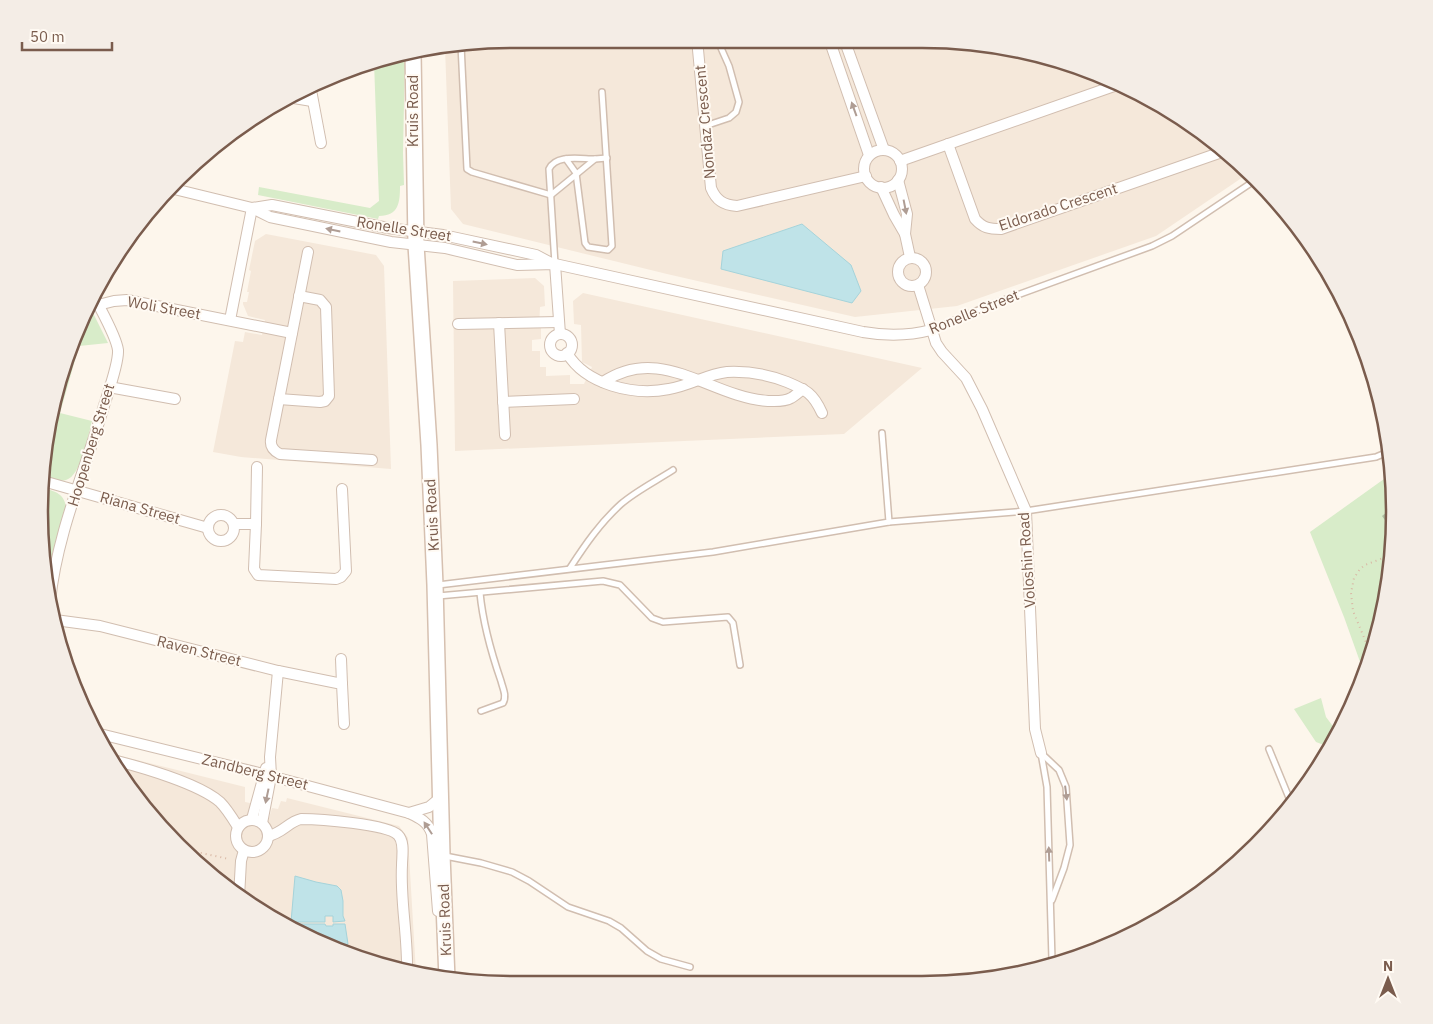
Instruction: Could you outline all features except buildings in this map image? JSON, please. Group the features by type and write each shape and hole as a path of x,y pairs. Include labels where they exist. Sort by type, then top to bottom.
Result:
{"street":[{"name":"Nondaz Crescent","path":"698,48 711,188 719,201 737,206 866,176"},
{"path":"832,48 869,155"},
{"path":"847,48 884,150"},
{"name":"Kruis Road","path":"413,58 416,238 429,445 447,972"},
{"path":"900,161 1109,88"},
{"path":"311,93 321,143"},
{"path":"299,99 312,102"},
{"name":"Eldorado Crescent","path":"948,144 975,219 982,226 991,229 1001,229 1217,154"},
{"path":"884,150 892,152 900,161 901,173 898,180 890,186 881,187 872,184 866,176 864,167 869,155 884,150"},
{"path":"898,180 907,214 905,234"},
{"path":"881,187 905,234 910,257"},
{"name":"Ronelle Street","path":"178,190 252,208 272,205 388,228 416,238 443,234 536,255 555,264 863,332 894,336 931,330"},
{"path":"230,320 252,208"},
{"path":"308,252 271,443 275,451 280,454 372,460"},
{"path":"910,257 921,260 926,268 925,278 918,285 909,286 899,277 899,264 910,257"},
{"path":"555,264 560,334"},
{"name":"Voloshin Road","path":"918,285 936,344 966,378 982,409 1026,510 1035,729 1041,753"},
{"path":"279,399 323,402 329,396 326,307 320,300 300,296"},
{"name":"Woli Street","path":"98,305 127,300 292,333"},
{"name":"Hoopenberg Street","path":"53,583 57,556 118,353 118,348 98,305"},
{"path":"458,324 559,322"},
{"path":"499,323 505,435"},
{"path":"560,334 567,336 571,341 571,348 567,354 556,354 550,346 554,337 560,334"},
{"path":"567,354 571,361 588,376 630,389 650,391 669,389 716,374 745,372 768,375 803,389 816,400 822,413"},
{"path":"603,382 621,372 644,367 661,369 700,380 736,395 758,400 785,400 792,398 803,389"},
{"path":"109,387 175,399"},
{"path":"503,402 574,399"},
{"path":"258,467 254,570 258,575 336,579 341,577 346,571 342,489"},
{"name":"Riana Street","path":"48,482 208,528"},
{"path":"219,515 228,516 234,524 231,537 223,541 214,539 208,528 211,519 219,515"},
{"path":"234,524 256,524"},
{"name":"Raven Street","path":"60,621 100,626 278,671 342,684"},
{"path":"341,659 344,724"},
{"path":"262,823 278,671"},
{"name":"Zandberg Street","path":"105,735 267,775 409,813 425,822 432,834 436,897 447,961"},
{"path":"121,762 164,776 212,796 221,803 238,827"},
{"path":"252,819 267,775"},
{"path":"409,813 430,807 441,797"},
{"path":"268,836 282,832 292,822 301,818 374,826 398,834 402,844 401,886 407,965"},
{"path":"252,819 262,823 267,829 268,836 268,840 262,849 253,852 244,850 236,841 235,835 238,827 246,820 252,819"},
{"path":"240,888 241,862 244,850"}],"lane":[{"path":"705,126 729,118 736,112 739,102 729,66 721,48"},
{"path":"461,50 468,169 472,172 551,195"},
{"path":"566,159 576,173 585,243 588,247 608,250 612,246 602,92"},
{"path":"555,264 549,169 554,162 566,159 607,158"},
{"path":"551,195 595,159"},
{"name":"Ronelle Street","path":"931,330 990,305 1152,246 1172,236 1249,184"},
{"path":"882,433 889,522"},
{"path":"435,591 570,568 713,552 889,522 1026,510 1376,457 1382,454"},
{"path":"570,568 591,536 609,515 636,493 673,470"},
{"path":"435,591 480,594 603,581 615,583 620,585 657,621 728,618 733,624 740,665"},
{"path":"480,594 488,644 505,694 503,703 481,711"},
{"path":"1269,749 1289,797"},
{"path":"1041,753 1059,770 1063,777 1066,787 1070,845 1064,868 1050,902"},
{"path":"1041,753 1047,787 1052,958"},
{"path":"442,855 512,872 568,907 621,928 647,951 661,959 690,967"}],"path":[{"path":"1366,644 1352,612 1351,593 1354,578 1360,569 1383,558"},
{"path":"197,852 241,862"}],"shaded area":[{"path":"482,48 951,48 1012,56 1070,72 1126,95 1204,143 1242,178 1156,236 957,306 855,317 667,274 463,224 451,209 445,52"},
{"path":"266,234 376,255 384,266 391,469 241,457 213,452 235,341 243,342 245,332 262,335 265,320 248,316 243,302 247,302 249,292 247,292 251,271 249,270 255,241"},
{"path":"535,278 544,286 545,306 540,307 539,328 541,328 541,339 532,340 532,351 540,351 540,367 546,367 546,376 570,375 570,384 584,384 592,367 582,362 581,325 574,324 573,301 583,293 922,368 844,434 455,451 453,281"},
{"path":"117,755 245,787 245,802 259,805 257,815 269,818 272,808 278,809 281,801 286,802 287,798 399,826 408,838 416,967 363,952 307,929 229,881 163,818 143,795"}],"green space":[{"path":"405,60 404,185 400,186 399,203 391,214 379,216 378,219 258,195 259,187 370,208 379,201 374,69"},
{"path":"93,312 108,343 79,346 60,413 92,421 83,455 76,471 66,480 48,478 56,421 72,363"},
{"path":"1385,479 1386,512 1382,573 1377,603 1360,663 1344,617 1310,532"},
{"path":"48,490 55,492 64,499 66,508 50,562"},
{"path":"1321,698 1326,717 1333,726 1323,745 1316,742 1294,709"}],"water":[{"path":"802,224 851,265 861,291 852,303 721,269 723,251"},
{"path":"295,876 337,886 341,890 345,921 333,922 333,916 325,916 325,922 294,922 291,920"},
{"path":"298,924 325,924 326,926 333,926 333,924 345,924 348,944 346,945 334,941"}]}
